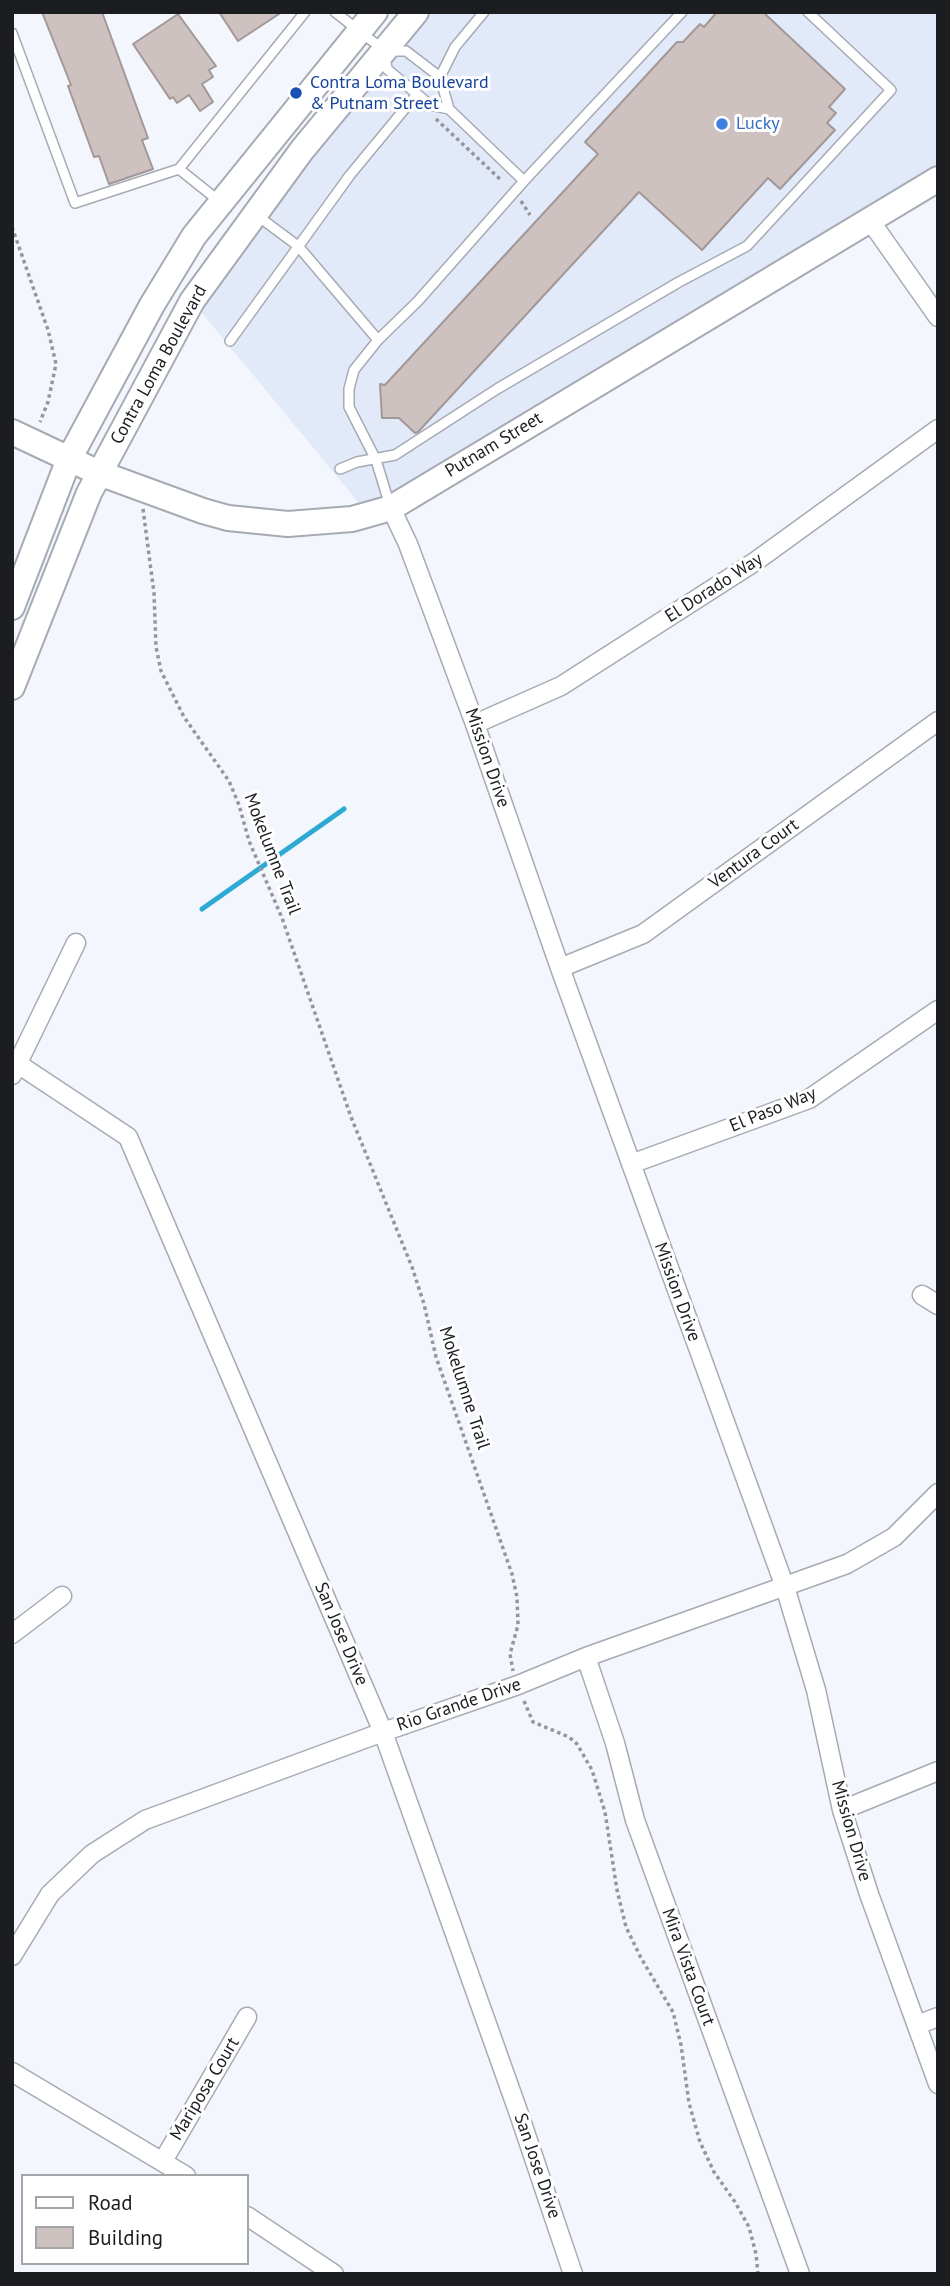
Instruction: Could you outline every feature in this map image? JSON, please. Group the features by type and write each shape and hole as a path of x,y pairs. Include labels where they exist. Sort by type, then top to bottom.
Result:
{"main road":[{"name":"Contra Loma Boulevard","path":"12,687 99,472 192,301 302,149 416,12"},
{"name":"Contra Loma Boulevard","path":"12,607 69,459 152,305 194,236 367,22"},
{"name":"Putnam Street","path":"23,437 99,472 203,511 258,522 352,519 391,508 938,179"}],"street":[{"path":"869,219 938,317"},
{"name":"El Dorado Way","path":"475,724 561,686 745,569 938,429"},
{"name":"Mission Drive","path":"391,508 408,544 475,724 560,968 785,1587 816,1690 842,1810 869,1894 938,2084"},
{"name":"Ventura Court","path":"560,968 643,934 938,721"},
{"path":"15,1067 76,943"},
{"name":"El Paso Way","path":"631,1164 809,1099 938,1010"},
{"name":"San Jose Drive","path":"15,1067 128,1137 383,1732 573,2274"},
{"path":"922,1296 938,1305"},
{"name":"Rio Grande Drive","path":"12,1956 50,1894 92,1854 145,1820 847,1563 894,1537 938,1493"},
{"path":"12,1634 62,1596"},
{"name":"Mira Vista Court","path":"586,1657 615,1743 635,1820 800,2274"},
{"path":"842,1810 938,1771"},
{"name":"Mariposa Court","path":"163,2161 247,2017"},
{"path":"916,2025 938,2017"},
{"path":"12,2072 183,2174"},
{"path":"248,2217 334,2274"}],"lane":[{"path":"12,33 75,203 179,169 305,12"},
{"path":"335,12 367,22 385,51 387,69 430,105 449,109"},
{"path":"440,77 455,47 485,12"},
{"path":"391,508 376,460 349,407 349,389 354,370 378,340 418,301 524,181 682,12"},
{"path":"340,469 357,462 395,455 497,389 679,282 747,246 891,90 808,12"},
{"path":"385,51 406,51 440,77 449,109 524,181"},
{"path":"230,341 350,175 417,94"},
{"path":"179,169 221,202"},
{"path":"255,214 298,246 378,340"}],"path":[{"path":"408,105 418,113 435,118 502,180 503,185 530,215"},
{"path":"12,227 48,330 56,365 48,402 23,437"},
{"name":"Mokelumne Trail","path":"146,490 142,514 151,566 156,647 161,671 180,709 229,781 249,841 282,918 351,1117 412,1267 436,1357 517,1597 518,1625 510,1654 518,1685 533,1722 569,1737 578,1744 592,1770 605,1812 620,1909 633,1944 673,2012 695,2124 707,2159 749,2227 758,2274"}],"shaded area":[{"path":"416,12 938,12 938,179 368,514 192,301"}],"building":[{"path":"42,12 102,12 148,138 142,140 153,169 109,184 99,156 94,157 68,86 71,85"},
{"path":"219,12 282,12 238,41"},
{"path":"717,12 763,12 845,89 829,107 836,113 827,123 835,130 780,189 768,178 702,250 639,192 418,432 415,433 399,418 382,418 380,384 385,385 598,154 585,142 677,42 683,42 700,24 704,27"},
{"path":"178,14 216,66 209,70 213,77 202,84 213,102 200,111 189,95 177,103 173,97 170,99 133,44"}],"waterway":[{"path":"202,909 344,809"}],"place":[{"name":"Contra Loma Boulevard & Putnam Street","path":"296,93"},
{"name":"Lucky","path":"722,124"}]}
